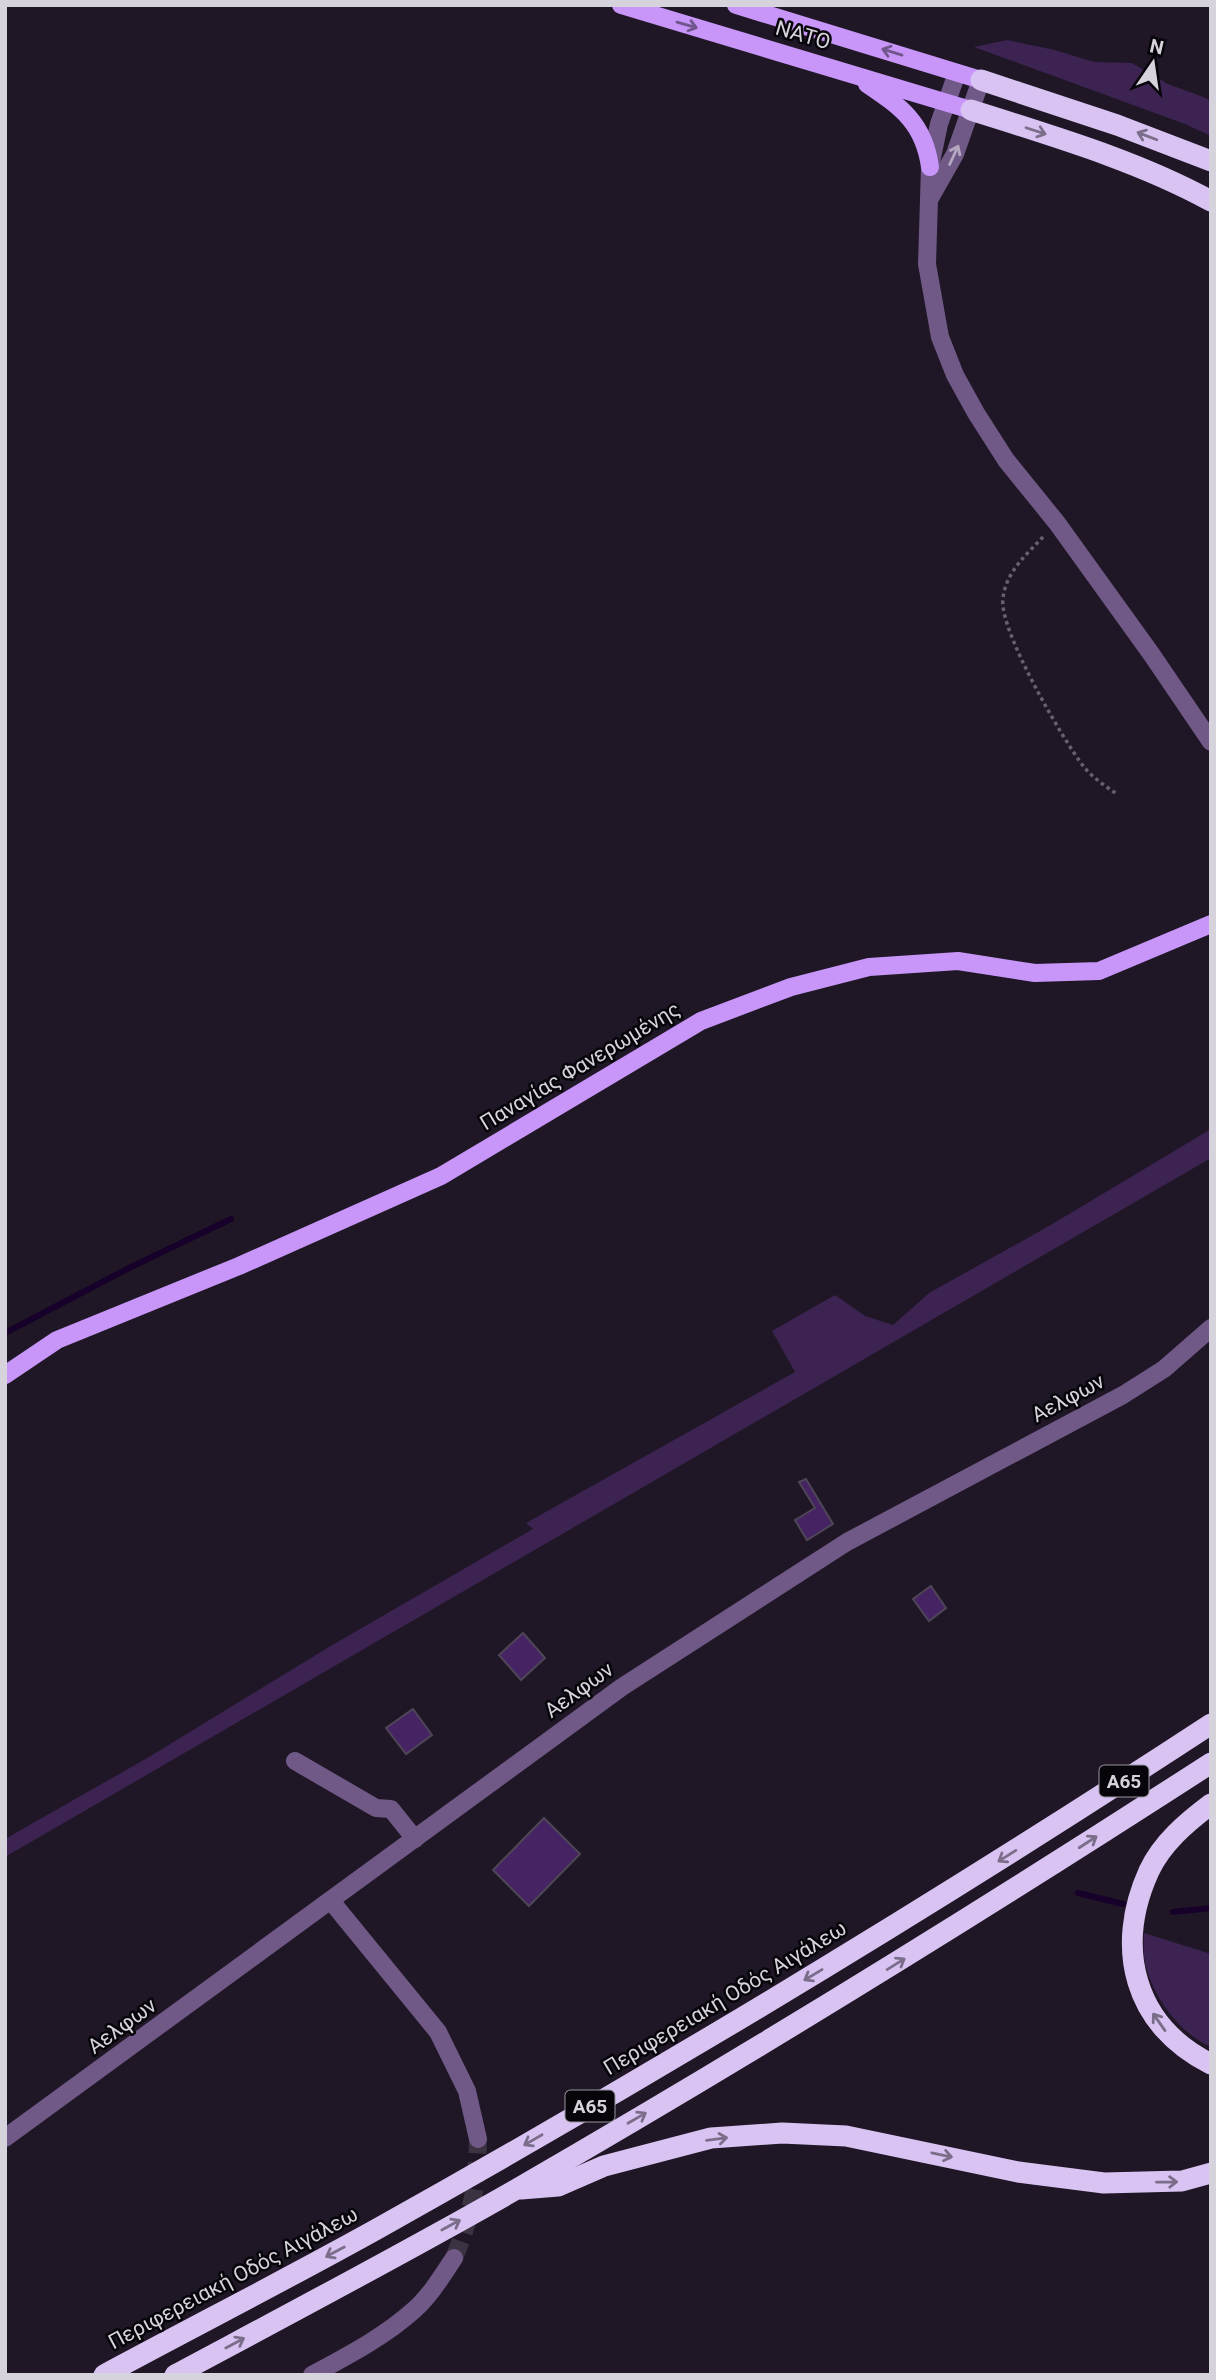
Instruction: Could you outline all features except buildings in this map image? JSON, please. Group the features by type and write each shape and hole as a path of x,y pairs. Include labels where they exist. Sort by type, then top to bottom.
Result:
{"highway":[{"path":"981,80 1117,125 1211,161"},
{"path":"971,110 1105,155 1189,189 1211,201"},
{"path":"1184,1742 1211,1707"},
{"name":"Περιφερειακή Οδός Αιγάλεω","path":"104,2375 386,2224 808,1979 956,1888 1211,1724"},
{"name":"Α65","path":"175,2375 515,2190 839,1999 1211,1763"},
{"path":"1211,1804 1190,1819 1150,1869 1138,1902 1132,1936 1133,1965 1141,1994 1160,2027 1189,2053 1211,2064"},
{"path":"515,2190 558,2186 604,2166 711,2138 782,2133 846,2136 1018,2172 1104,2183 1182,2181 1211,2173"}],"main road":[{"name":"ΝΑΤΟ","path":"621,5 971,110"},
{"name":"ΝΑΤΟ","path":"736,5 981,80"},
{"path":"853,74 895,103 918,127 928,152 930,167"},
{"name":"Παναγίας Φανερωμένης","path":"5,1375 57,1340 239,1266 441,1176 701,1021 792,987 869,967 958,961 1035,973 1099,971 1211,924"}],"street":[{"path":"957,73 933,146 930,167 927,264 940,337 955,375 1006,460 1057,523 1152,654 1211,742"},
{"path":"930,198 955,154 981,80"},
{"name":"Αελφων","path":"5,2138 622,1687 847,1542 1123,1395 1164,1369 1211,1328"},
{"path":"295,1760 376,1808 391,1809 415,1839"},
{"path":"331,1901 438,2032 467,2091 478,2140"},
{"path":"312,2375 360,2349 414,2310 454,2258"}],"path":[{"path":"1057,523 1015,568 1006,583 1002,601 1004,620 1025,667 1077,757 1100,783 1117,794"}],"shaded area":[{"path":"1007,40 1094,62 1132,63 1168,84 1211,102 1211,136 974,47"},
{"path":"1211,1129 1211,1158 5,1857 5,1839 149,1757 329,1647 533,1529 526,1523 795,1372 772,1331 835,1295 865,1316 893,1325 929,1293 1049,1226"},
{"path":"1144,1933 1211,1954 1211,2047 1187,2032 1158,1997 1147,1970"}],"waterway":[{"path":"5,1333 129,1268 231,1219"},
{"path":"1078,1893 1123,1904"},
{"path":"1173,1912 1211,1908"}],"tunnel":[{"path":"454,2258 472,2200 478,2139"}]}
